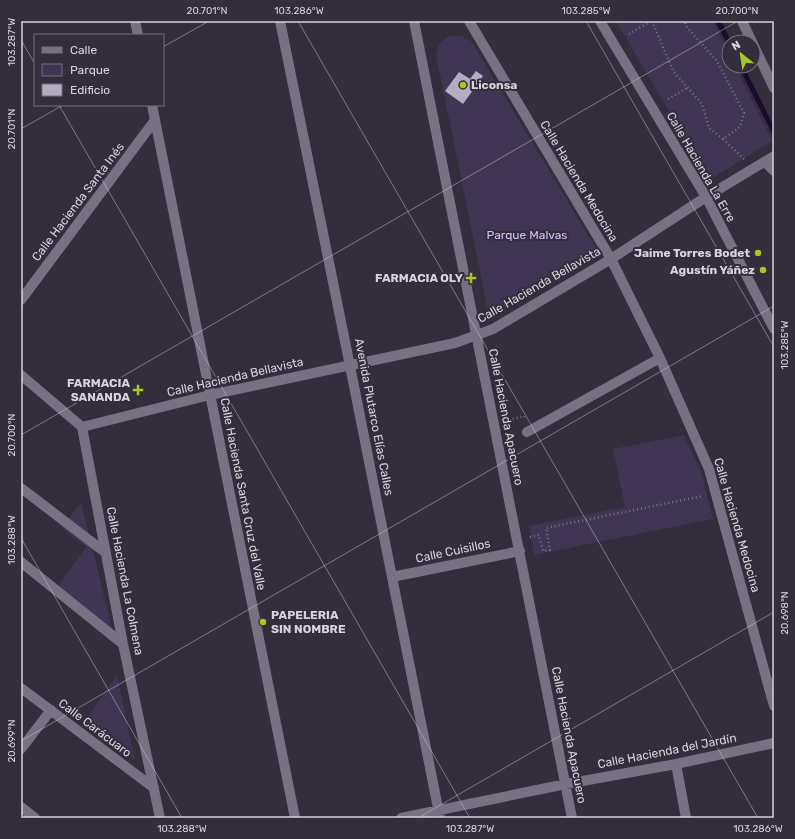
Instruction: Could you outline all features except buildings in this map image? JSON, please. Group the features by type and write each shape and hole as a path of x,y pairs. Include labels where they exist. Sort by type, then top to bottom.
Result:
{"street":[{"path":"135,21 138,34"},
{"name":"Avenida Plutarco Elías Calles","path":"280,21 440,814"},
{"name":"Calle Hacienda Apacuero","path":"414,21 572,818"},
{"name":"Calle Hacienda Medocina","path":"469,21 611,259 660,358 709,469 774,706"},
{"name":"Calle Hacienda La Erre","path":"600,21 706,197 774,329"},
{"path":"742,21 748,34"},
{"path":"761,61 774,88"},
{"name":"Calle Hacienda Santa Cruz del Valle","path":"152,106 295,818"},
{"name":"Calle Hacienda Santa Inés","path":"21,300 155,120"},
{"name":"Calle Hacienda Bellavista","path":"82,427 210,395 455,343 493,329 611,259 706,197 774,156"},
{"path":"765,162 774,171"},
{"path":"527,432 660,358"},
{"path":"21,375 82,427"},
{"name":"Calle Hacienda La Colmena","path":"82,427 123,644 160,818"},
{"path":"21,488 106,553"},
{"name":"Calle Cuisillos","path":"392,577 520,551"},
{"path":"21,562 123,644"},
{"name":"Calle Carácuaro","path":"21,688 154,788"},
{"path":"21,750 51,710"},
{"name":"Calle Hacienda del Jardín","path":"401,818 440,814 566,784 676,764 774,743"},
{"path":"676,764 686,818"},
{"path":"21,807 35,818"}],"path":[{"path":"629,34 651,21 673,71 702,104 709,128 747,162"},
{"path":"685,21 686,26 717,61 744,114 740,127 723,139"},
{"path":"668,99 687,88"},
{"path":"494,423 524,416"},
{"path":"517,540 539,535 542,551 550,550 546,528 716,493"}],"green space":[{"path":"616,21 713,21 721,37 721,74 739,74 772,141 709,180"},
{"name":"Parque Malvas","path":"461,35 471,41 595,247 593,258 497,314 488,311 436,55 439,44 448,36"},
{"path":"684,435 701,472 713,519 534,555 529,526 625,507 613,449"},
{"path":"81,502 112,629 58,586 86,547 62,528"},
{"path":"117,675 135,760 85,721"}],"waterway":[{"path":"718,21 725,34"},
{"path":"745,74 774,132"}],"place":[{"name":"Liconsa","path":"463,85"},
{"name":"Jaime Torres Bodet","path":"758,253"},
{"name":"Agustín Yáñez","path":"763,270"},
{"name":"FARMACIA OLY","path":"471,278"},
{"name":"FARMACIA SANANDA","path":"138,390"},
{"name":"PAPELERIA SIN NOMBRE","path":"263,622"}]}
